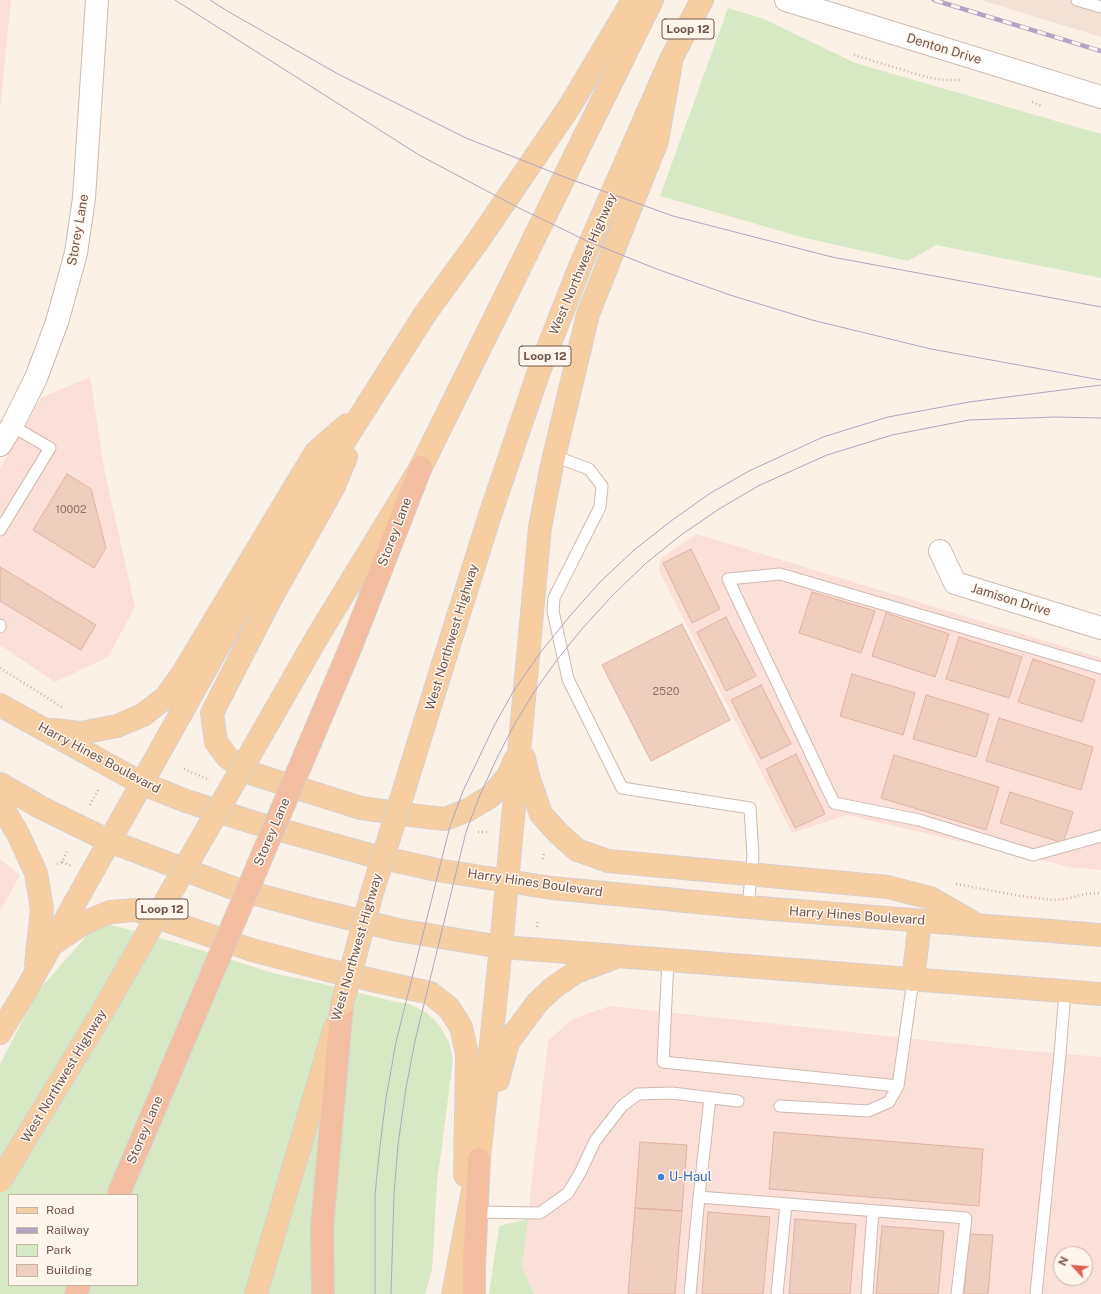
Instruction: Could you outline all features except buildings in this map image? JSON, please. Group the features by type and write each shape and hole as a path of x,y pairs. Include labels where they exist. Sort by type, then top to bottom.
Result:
{"highway":[{"name":"Storey Lane","path":"118,1194 352,644 421,467"},
{"path":"323,1294 322,1227 342,1004"},
{"path":"474,1294 470,1212 480,1150"}],"main road":[{"path":"0,1033 36,972 234,617 426,314 478,241 570,106 633,0"},
{"name":"West Northwest Highway","path":"0,1181 100,1016 319,634 421,467 652,0"},
{"name":"West Northwest Highway","path":"256,1294 342,1004 372,893 443,664 539,371 581,264 672,57 702,0"},
{"path":"480,1150 508,880 540,527 554,456 588,314 657,141 672,57"},
{"path":"42,728 81,733 117,726 143,715 166,697 183,673 316,452 364,412"},
{"path":"364,412 333,488 271,598 212,713 216,742 227,757 253,774 361,808 445,819 468,810 491,796 508,776 520,747"},
{"name":"Harry Hines Boulevard","path":"0,705 141,783 186,801 252,822 370,855 437,870 552,888 748,907 1101,935"},
{"path":"520,747 541,814 557,832 577,850 608,861 888,887 930,898 976,925"},
{"path":"0,784 40,807 108,841 233,888 398,930 501,946 1101,994"},
{"path":"0,803 18,834 36,873 42,909 36,972"},
{"path":"51,944 84,923 110,912 136,910 260,952 327,970 430,993 449,1008 461,1027 467,1054 470,1212 464,1235 453,1294"},
{"path":"913,980 920,921"},
{"path":"480,1150 508,1042 526,1016 553,988 576,972 617,956"}],"street":[{"name":"Storey Lane","path":"0,445 12,426 39,371 57,322 76,253 84,198 97,0"},
{"name":"Denton Drive","path":"789,1 1101,97"},
{"name":"Jamison Drive","path":"940,552 955,583 1101,628"}],"lane":[{"path":"1077,0 1101,7"},
{"path":"0,530 50,448 12,426"},
{"path":"554,456 589,469 602,486 600,507 554,598 553,610 568,679 622,788 750,808 753,856 748,907"},
{"path":"1101,668 780,574 728,578 834,803 919,820 1033,855 1101,836"},
{"path":"668,960 663,1062 898,1086"},
{"path":"780,1106 868,1111 889,1102 898,1086 913,980"},
{"path":"1036,1294 1065,992"},
{"path":"470,1212 540,1213 568,1193 580,1173 594,1141 622,1106 638,1094 672,1093 738,1102"},
{"path":"690,1294 710,1098"},
{"path":"699,1197 966,1218 957,1294"},
{"path":"777,1294 786,1204"},
{"path":"867,1294 873,1211"}],"path":[{"path":"854,55 926,78 966,80"},
{"path":"1028,100 1042,106"},
{"path":"0,668 65,708"},
{"path":"90,806 99,788"},
{"path":"62,862 67,851"}],"shaded area":[{"path":"0,0 11,0 0,109"},
{"path":"981,0 1101,0 1101,37"},
{"path":"90,377 105,473 135,607 108,657 55,682 0,645 0,468 41,398"},
{"path":"697,534 1101,658 1101,870 1070,867 847,815 792,833 659,571 661,558"},
{"path":"0,859 20,875 0,911"},
{"path":"610,1006 1007,1049 1101,1057 1101,1294 534,1294 522,1266 548,1041 572,1019"}],"green space":[{"path":"728,8 764,19 855,63 1101,134 1101,278 936,245 908,261 801,237 660,196"},
{"path":"108,924 184,945 276,974 410,1004 427,1013 440,1026 449,1042 453,1060 437,1183 432,1270 425,1294 0,1294 0,1064 38,991 91,931"},
{"path":"528,1219 522,1266 534,1294 489,1294 499,1226"}],"tram line":[{"path":"175,0 419,155 517,207 585,240 654,268 730,295 812,320 931,349 1101,380"},
{"path":"210,0 338,74 466,138 567,178 673,216 832,257 1101,307"},
{"path":"375,1294 375,1195 386,1098 396,1042 450,826 463,791 495,724 513,692 540,653 600,582 634,550 709,494 749,471 823,437 888,417 969,402 1101,385"},
{"path":"391,1294 394,1194 398,1145 406,1088 415,1041 466,832 480,795 514,725 534,692 581,630 612,596 645,564 681,535 719,509 758,486 827,455 892,435 969,420 1055,417 1101,418"}],"railway":[{"path":"934,0 1101,51"}],"place":[{"name":"U-Haul","path":"661,1177"}]}
